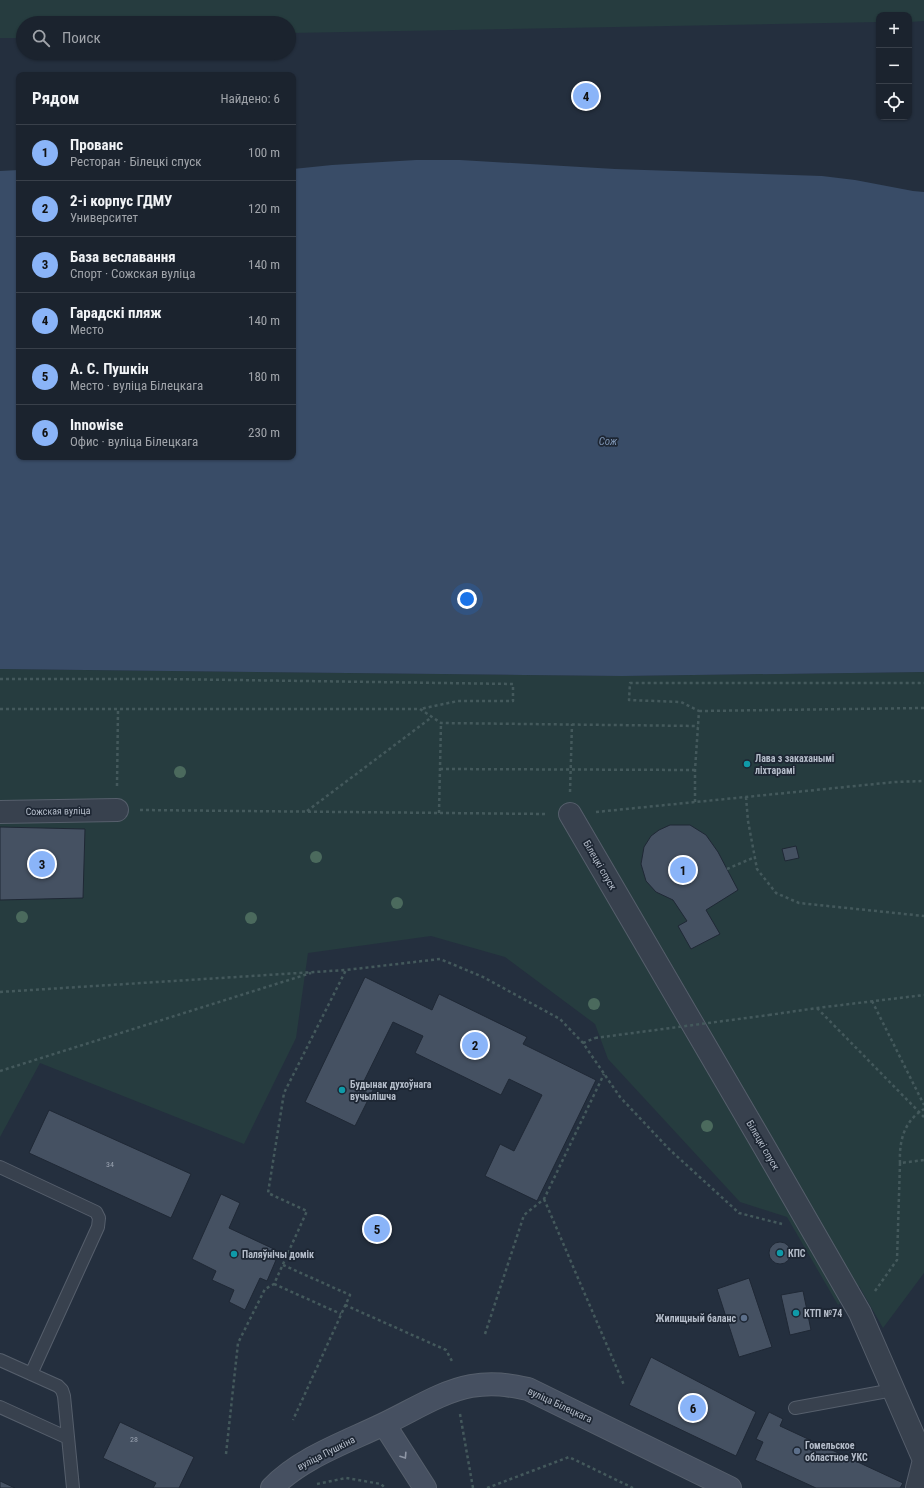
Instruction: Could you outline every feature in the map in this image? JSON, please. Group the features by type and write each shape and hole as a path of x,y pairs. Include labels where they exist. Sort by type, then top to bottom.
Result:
{"street":[{"name":"Сожская вуліца","path":"0,812 117,810"},
{"name":"Білецкі спуск","path":"570,814 860,1312 924,1460 917,1488"},
{"name":"вуліца Білецкага","path":"384,1424 457,1390 471,1386 497,1383 528,1389 730,1488"},
{"name":"вуліца Пушкіна","path":"272,1488 294,1469 320,1454 384,1424"},
{"path":"384,1424 425,1488"}],"lane":[{"path":"0,1167 96,1212 100,1218 98,1227 31,1374"},
{"path":"0,1360 58,1386 62,1390 64,1396 72,1488"},
{"path":"795,1408 893,1390"},
{"path":"0,1407 68,1438"}],"path":[{"path":"0,679 165,678 513,684 513,701 458,701 420,709 0,709"},
{"path":"924,683 630,684 629,700 681,702 699,711 924,708"},
{"path":"420,709 441,723 698,726"},
{"path":"118,710 117,810 570,814 895,782 924,781"},
{"path":"695,802 695,770 699,711"},
{"path":"306,812 432,717"},
{"path":"439,813 441,723"},
{"path":"570,814 572,724"},
{"path":"440,769 695,770"},
{"path":"746,797 748,822 758,869 776,893 799,903 924,916"},
{"path":"727,869 755,857"},
{"path":"0,992 346,970 440,959 483,977 560,1019 583,1043 620,1097 669,1149 739,1213 814,1232"},
{"path":"226,1454 238,1343 265,1289 274,1284 307,1211 268,1194 284,1093 346,970"},
{"path":"0,1071 316,972"},
{"path":"583,1043 595,1038 924,995"},
{"path":"860,1312 897,1260 900,1163 899,1149 902,1135 909,1123 924,1105 872,1001"},
{"path":"817,1008 924,1117"},
{"path":"485,1334 524,1215 544,1198 604,1074"},
{"path":"918,1112 924,1109"},
{"path":"900,1163 924,1160"},
{"path":"544,1198 624,1385"},
{"path":"283,1265 350,1295 293,1420"},
{"path":"274,1284 341,1314"},
{"path":"345,1305 446,1350 453,1363"},
{"path":"459,1407 473,1488"},
{"path":"487,1488 569,1457 633,1488"},
{"path":"312,1486 346,1478 381,1484 385,1488"}],"green space":[{"path":"0,0 924,0 924,21 912,22 912,12 876,12 876,22 296,33 296,16 16,16 16,38 0,38"},
{"path":"0,669 622,676 924,672 924,1273 883,1328 859,1286 838,1305 787,1217 740,1202 608,1059 595,1024 505,957 431,936 308,953 296,1038 244,1144 40,1063 0,1137"}],"water":[{"name":"Сож","path":"416,160 460,160 615,169 822,176 924,192 924,672 622,676 0,669 0,171 16,170 16,460 296,460 296,169"}],"building":[{"path":"670,825 690,825 706,835 718,852 738,890 706,910 720,934 691,949 678,926 687,921 673,900 656,892 646,881 641,864 644,847 651,836"},
{"path":"0,827 85,829 83,898 0,900"},
{"path":"796,846 799,858 785,861 782,849"},
{"name":"Будынак духоўнага вучылішча","path":"365,977 432,1010 439,994 527,1037 523,1044 596,1080 537,1201 485,1176 500,1144 514,1151 542,1095 509,1079 501,1095 415,1053 423,1036 393,1022 364,1081 375,1086 355,1126 305,1102"},
{"path":"49,1110 191,1174 171,1218 29,1153"},
{"name":"Паляўнічы домік","path":"221,1194 240,1203 229,1228 276,1250 272,1259 276,1260 267,1281 260,1278 245,1310 229,1302 234,1290 212,1280 216,1271 192,1259"},
{"name":"КПС","path":"780,1242 788,1245 791,1253 788,1261 780,1264 772,1261 769,1253 772,1245"},
{"name":"Жилищный баланс","path":"749,1278 772,1347 739,1357 717,1289"},
{"name":"КТП №74","path":"803,1291 811,1330 790,1335 781,1295"},
{"path":"651,1357 756,1412 736,1456 629,1405"},
{"name":"Гомельское областное УКС","path":"769,1412 783,1419 780,1426 903,1483 900,1488 816,1488 755,1460 763,1442 756,1439"},
{"path":"120,1422 194,1457 179,1488 153,1488 156,1483 103,1458"},
{"path":"0,1481 15,1488 0,1488"}],"place":[{"name":"Гарадскі пляж","path":"586,96"},
{"name":"Лава з закаханымі ліхтарамі","path":"747,764"},
{"name":"База веславання","path":"42,864"},
{"name":"Прованс","path":"683,870"},
{"name":"2-і корпус ГДМУ","path":"475,1045"},
{"name":"Будынак духоўнага вучылішча","path":"342,1090"},
{"name":"А. С. Пушкін","path":"377,1229"},
{"name":"КПС","path":"780,1253"},
{"name":"Паляўнічы домік","path":"234,1254"},
{"name":"КТП №74","path":"796,1313"},
{"name":"Жилищный баланс","path":"744,1318"},
{"name":"Innowise","path":"693,1408"},
{"name":"Гомельское областное УКС","path":"797,1451"}]}
